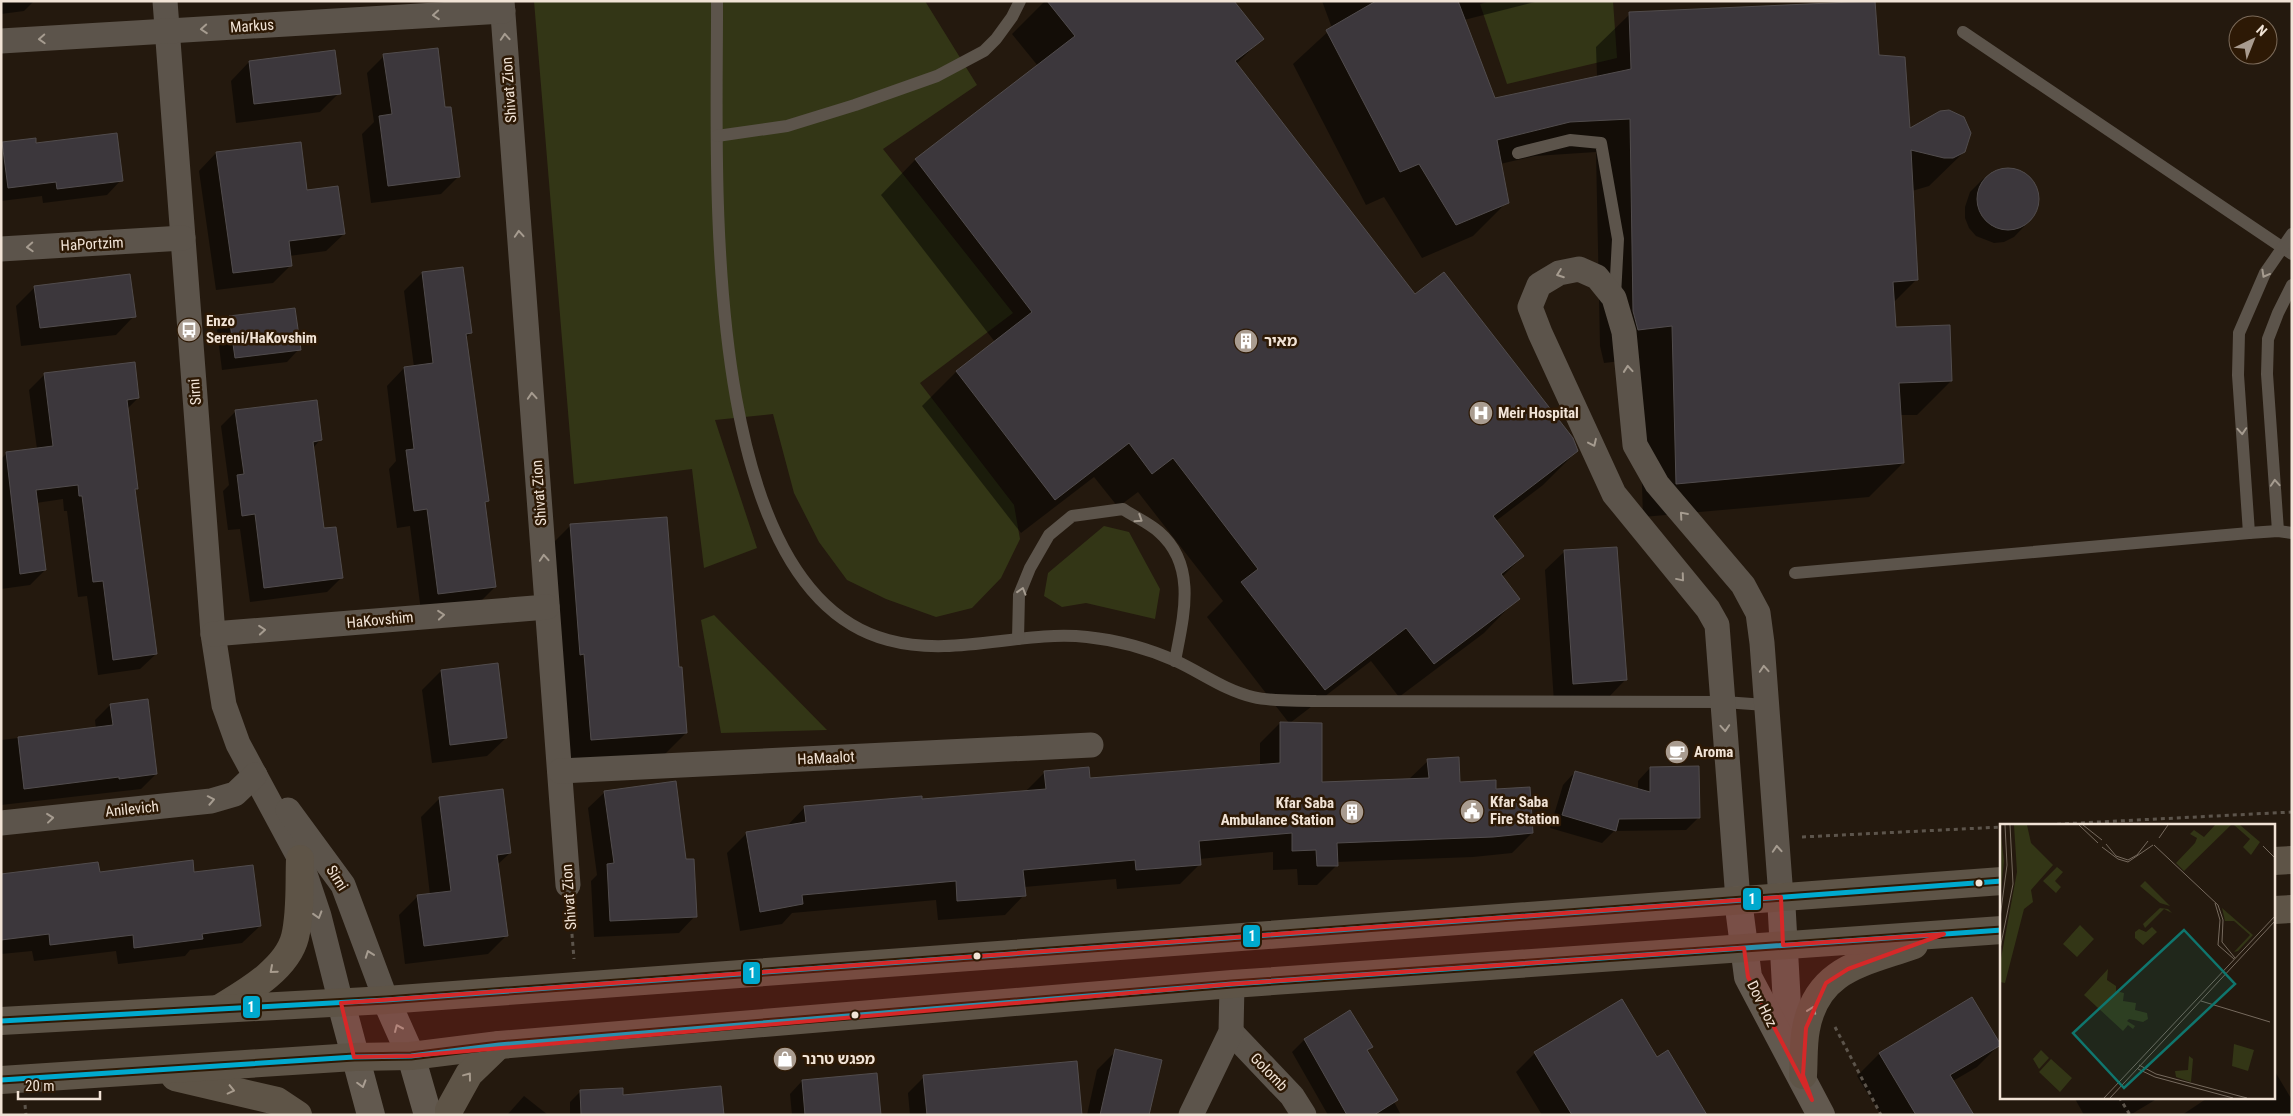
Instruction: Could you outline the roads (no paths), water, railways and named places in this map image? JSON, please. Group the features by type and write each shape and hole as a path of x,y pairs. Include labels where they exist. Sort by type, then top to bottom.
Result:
{"main road":[{"path":"217,1010 253,987 280,964 295,938 300,859"},
{"path":"2276,861 2292,860"},
{"path":"1,1021 386,1000 2000,881"},
{"path":"2276,910 2292,908"},
{"path":"1,1080 354,1057 411,1056 499,1045 1232,984 2000,930"},
{"path":"1812,1097 1806,1028 1819,992 1826,983 1848,969 1944,934"},
{"path":"449,1115 449,1110 468,1074 499,1045"},
{"path":"150,1071 277,1101 298,1115"}],"street":[{"name":"Sirni","path":"165,1 213,634 224,705 238,744 300,859 319,916 341,1003"},
{"name":"Markus","path":"1,41 167,31 502,6"},
{"name":"Shivat Zion","path":"502,6 568,884"},
{"name":"HaPortzim","path":"1,249 183,238"},
{"path":"1738,900 1717,626 1708,609 1614,494 1540,333 1530,306 1539,286 1559,273 1579,269 1598,278 1614,298 1624,332 1635,445 1657,484 1743,585 1758,613 1781,897"},
{"name":"HaKovshim","path":"213,634 547,607"},
{"name":"HaMaalot","path":"560,771 1092,745"},
{"name":"Sirni","path":"255,775 288,810 344,885 386,1000"},
{"name":"Anilevich","path":"1,823 211,801 235,794 255,775"},
{"name":"Dov Hoz","path":"1781,897 1788,1023 1812,1097"},
{"name":"Dov Hoz","path":"1738,900 1748,976 1812,1097"},
{"path":"1191,1115 1231,1032 1232,984"},
{"path":"386,1000 411,1056 428,1115"},
{"path":"341,1003 371,1115"},
{"name":"Golomb","path":"1231,1032 1292,1096 1304,1115"}],"lane":[{"path":"717,1 720,275 741,427 763,504 787,558 806,587 829,608 856,628 888,640 931,647 972,645 1050,635 1089,637 1123,643 1176,661 1222,687 1255,698 1316,701 1724,702 1766,705"},
{"path":"717,136 788,126 937,76 984,51 996,39 1021,2"},
{"path":"1962,32 2287,251"},
{"path":"1518,153 1570,140 1601,143 1618,238 1614,298"},
{"path":"2249,533 2238,374 2239,333 2265,273 2287,251 2292,234"},
{"path":"2278,531 2267,374 2268,339 2292,285"},
{"path":"1018,640 1019,595 1030,568 1049,535 1072,516 1123,509 1160,533 1178,557 1184,578 1185,607 1176,661"},
{"path":"1794,573 2278,531 2292,527"},
{"path":"2278,531 2292,533"}],"place":[{"name":"Enzo Sereni/HaKovshim","path":"189,330"},
{"name":"מאיר","path":"1246,341"},
{"name":"Meir Hospital","path":"1481,413"},
{"name":"Aroma","path":"1677,752"},
{"name":"Kfar Saba Fire Station","path":"1472,811"},
{"name":"Kfar Saba Ambulance Station","path":"1352,812"},
{"name":"מפגש טרנר","path":"785,1059"}]}
